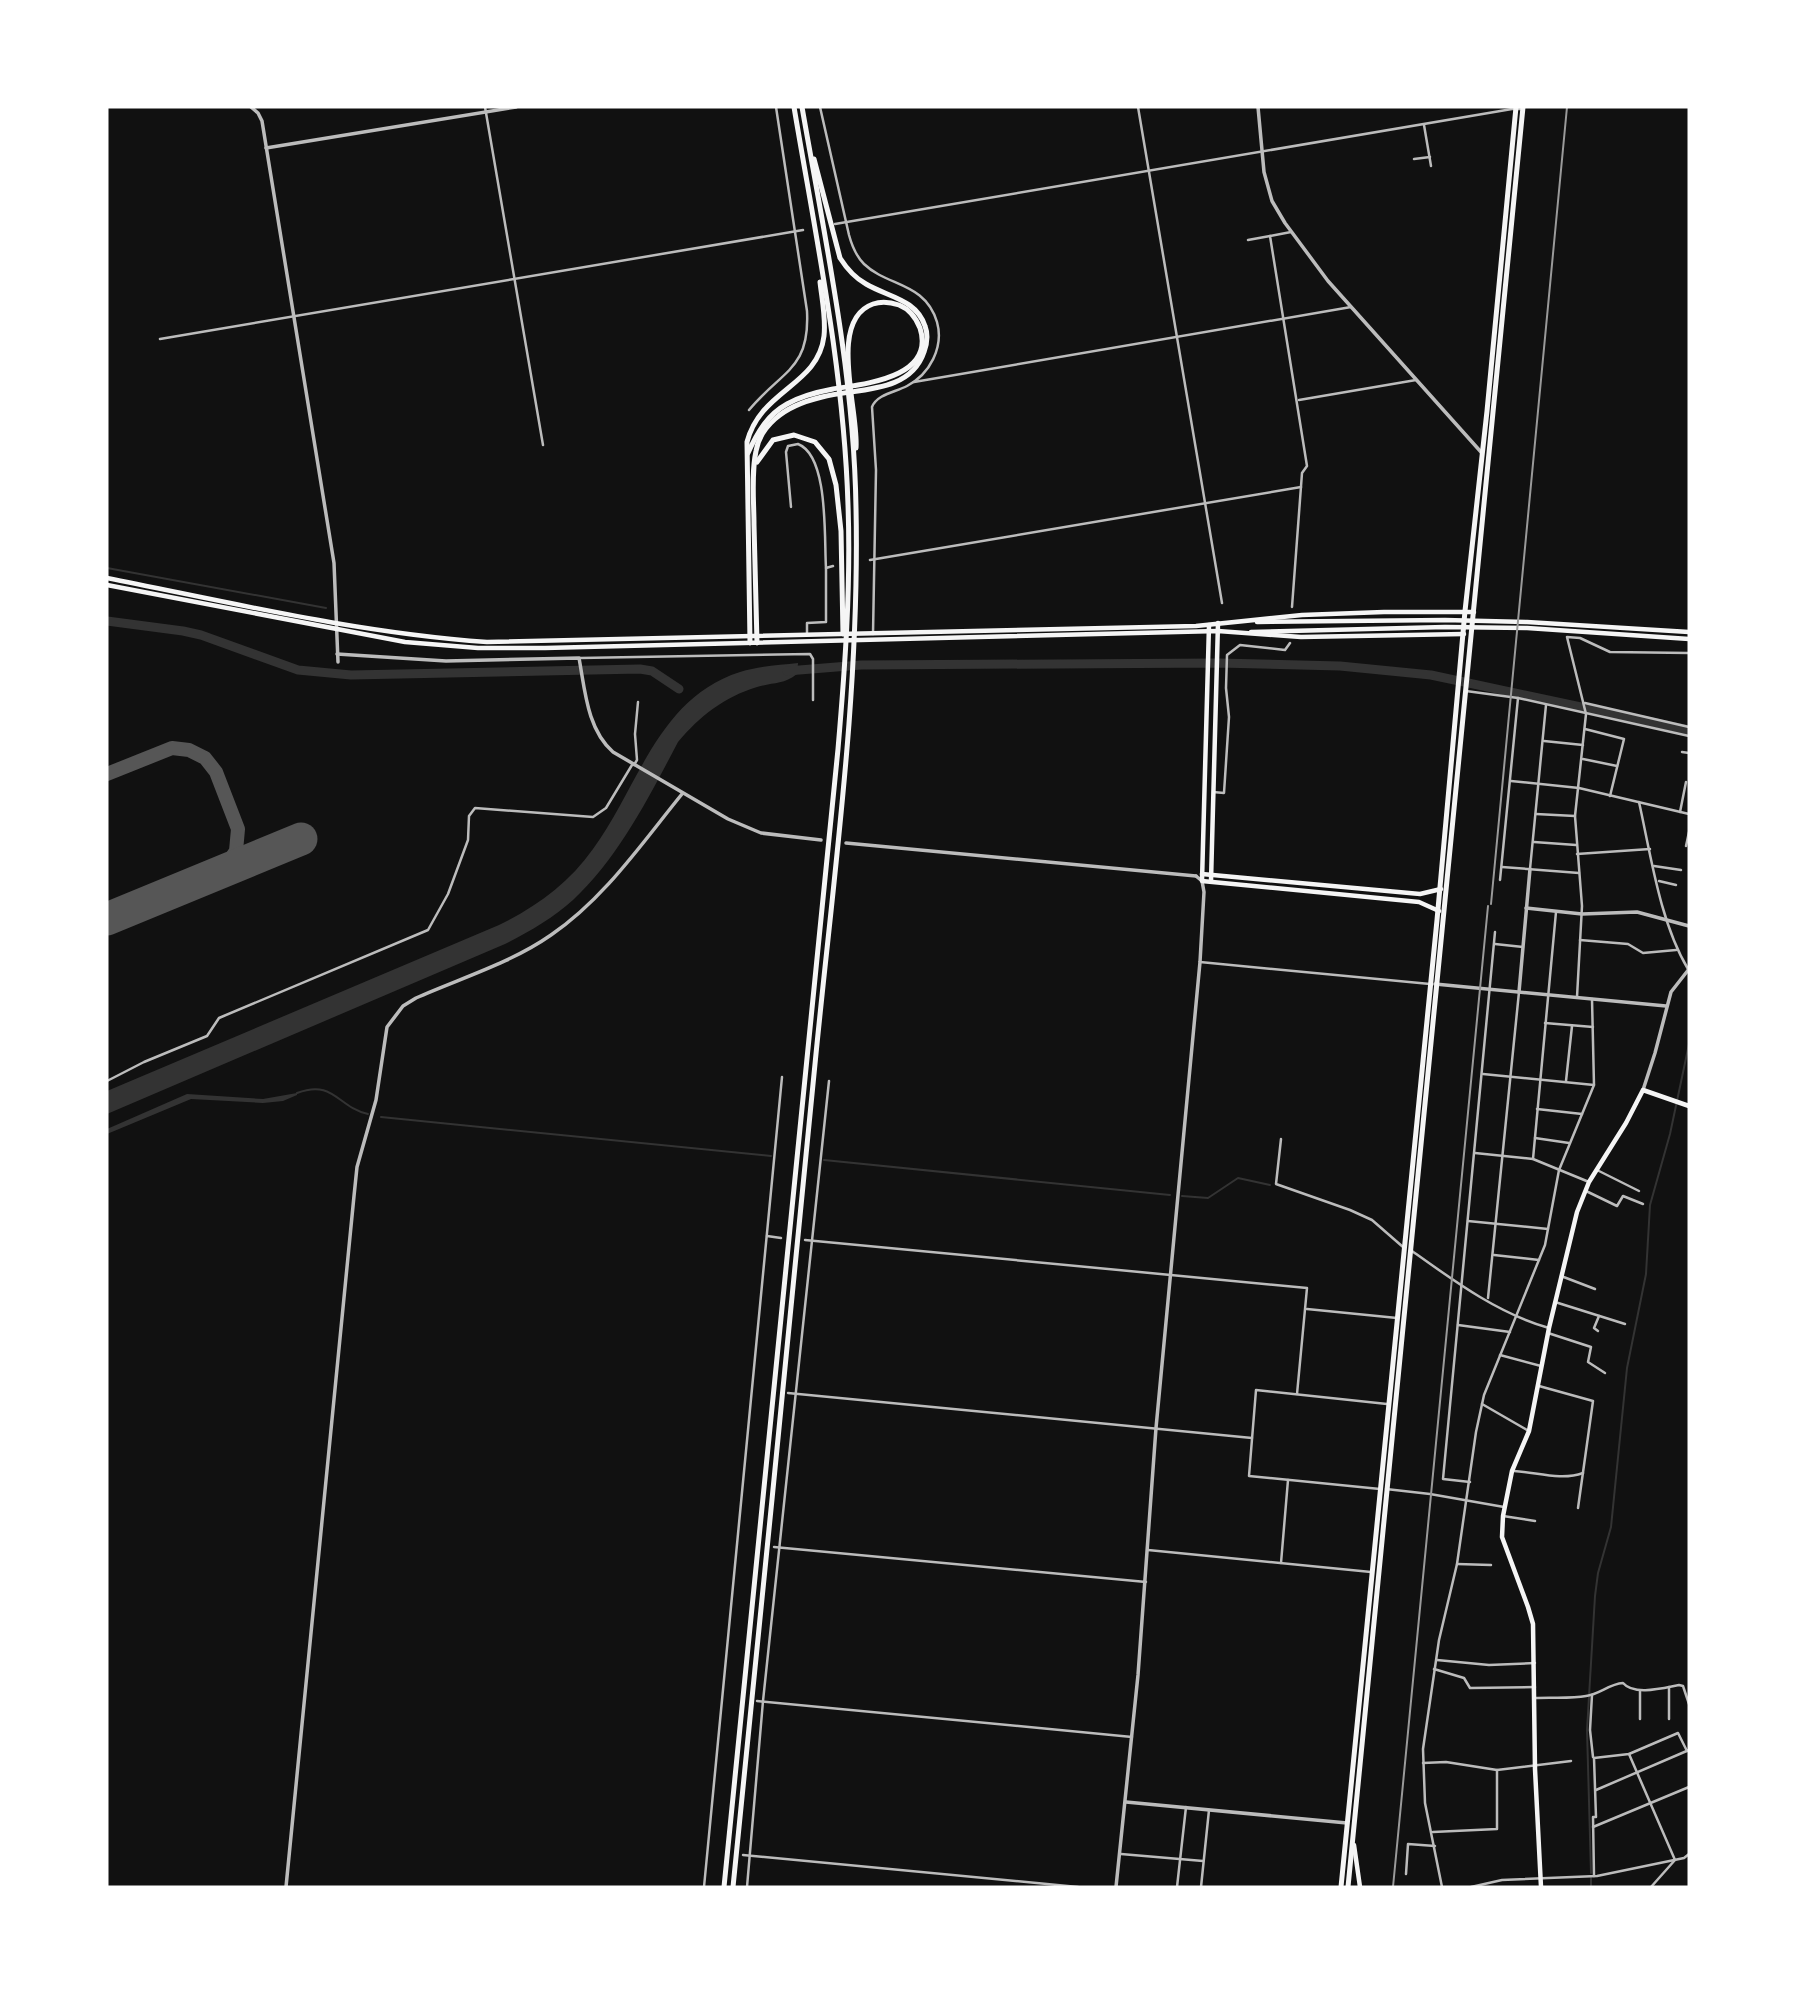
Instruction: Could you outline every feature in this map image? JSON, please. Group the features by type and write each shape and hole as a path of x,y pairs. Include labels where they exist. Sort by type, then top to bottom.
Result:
{"highway":[{"path":"723,1887 845,663 848,505 841,406 794,107"},
{"path":"734,1887 849,720 856,625 858,558 848,375 802,107"},
{"path":"754,639 754,468 755,452 760,439 770,424 795,405 813,399 879,388 895,382 918,364 927,340 925,326 914,308 901,299 862,282 840,258 802,107"},
{"path":"1348,1887 1387,1404 1438,984 1441,911 1465,611 1520,108"},
{"path":"1443,889 1472,634 1520,108"},
{"path":"754,639 747,442 757,416 769,402 808,370 818,356 822,343 824,321 810,199"},
{"path":"747,456 762,425 788,403 821,392 886,380 908,366 917,355 921,335 917,322 909,312 898,304 883,302 869,306 857,316 848,339 848,375"},
{"path":"754,468 767,445 786,435 809,438 829,459 836,485 841,531 845,625"},
{"path":"1341,1887 1351,1824 1388,1490 1430,984 1441,911"}],"main road":[{"path":"107,578 426,638 487,642 1209,629 1301,637 1472,634"},
{"path":"107,585 405,642 478,648 1209,629 1218,623 1236,621 1356,613 1474,612"},
{"path":"1236,621 1689,632"},
{"path":"1210,881 1218,623"},
{"path":"1236,632 1383,624"},
{"path":"1209,629 1202,881 1419,902 1441,911"},
{"path":"1609,629 1689,639"},
{"path":"1202,874 1420,894 1443,889"},
{"path":"1541,1887 1532,1624 1502,1537 1504,1507 1512,1471 1529,1432 1548,1330 1572,1228 1589,1182 1643,1090 1689,1106"},
{"path":"1353,1837 1360,1887"}],"street":[{"path":"251,107 262,121 334,563 338,662"},
{"path":"266,148 486,109 516,107"},
{"path":"749,410 799,359 808,333 776,107"},
{"path":"820,107 852,246 865,265 919,294 935,315 939,330 937,348 931,364 914,382"},
{"path":"1138,107 1222,603"},
{"path":"1258,107 1264,172 1272,201 1292,232 1328,281 1483,453"},
{"path":"835,224 1520,108"},
{"path":"486,109 543,445"},
{"path":"1477,110 1478,115"},
{"path":"1424,125 1431,166"},
{"path":"1414,159 1430,157"},
{"path":"160,339 803,230"},
{"path":"1248,240 1292,232"},
{"path":"1270,236 1307,466 1302,473 1292,607"},
{"path":"873,634 876,470 872,407 879,398 914,382 1351,307"},
{"path":"1298,401 1416,380"},
{"path":"791,507 786,452 788,446 798,444 808,451 819,469 822,484 826,622 807,623 807,635"},
{"path":"870,560 1301,487"},
{"path":"825,568 833,566"},
{"path":"1577,997 1582,914 1575,816 1586,713 1567,637 1580,638 1610,652 1689,653"},
{"path":"1213,792 1224,793 1228,717 1227,657 1231,650 1240,645 1284,650 1290,643"},
{"path":"337,654 446,661 810,654 813,659 813,700"},
{"path":"580,660 593,723 599,737 613,752 682,794 761,833 821,840"},
{"path":"1466,689 1689,736"},
{"path":"1500,880 1518,698"},
{"path":"107,1081 144,1062 207,1036 219,1018 428,930 448,894 468,840 469,816 475,808 593,817 606,808 637,760 635,734 638,702"},
{"path":"1585,704 1689,727"},
{"path":"1488,1300 1546,705"},
{"path":"1585,729 1624,739 1610,796"},
{"path":"1543,741 1583,745"},
{"path":"1682,752 1689,753"},
{"path":"1582,759 1617,766"},
{"path":"1511,781 1579,788 1689,814"},
{"path":"1680,812 1686,782"},
{"path":"286,1887 354,1196 358,1167 376,1100 383,1038 387,1027 403,1006 524,951 570,921 590,903 682,794"},
{"path":"1639,802 1676,950 1689,970 1671,992 1656,1053 1643,1090"},
{"path":"1536,814 1575,816"},
{"path":"1686,846 1689,832"},
{"path":"1533,842 1576,845"},
{"path":"846,843 1196,876 1202,874"},
{"path":"1577,854 1650,849"},
{"path":"1654,866 1681,870"},
{"path":"1502,867 1579,873"},
{"path":"1116,1887 1132,1737 1156,1428 1200,962 1204,892 1202,881 1196,876"},
{"path":"1204,892 1210,881"},
{"path":"1657,881 1676,885"},
{"path":"1526,908 1582,914 1629,911 1689,926"},
{"path":"1533,1159 1556,912"},
{"path":"1470,1482 1443,1479 1495,932"},
{"path":"1580,940 1628,944 1643,953 1676,950"},
{"path":"1494,944 1523,947"},
{"path":"1200,962 1666,1006"},
{"path":"1442,1887 1425,1803 1423,1763 1425,1727 1435,1659 1443,1615 1457,1564 1482,1404 1545,1245 1559,1170 1594,1084 1592,999"},
{"path":"1545,1023 1593,1027"},
{"path":"1566,1081 1572,1026"},
{"path":"1483,1074 1594,1084"},
{"path":"704,1887 782,1077"},
{"path":"747,1887 763,1701 829,1081"},
{"path":"1537,1109 1582,1114"},
{"path":"1535,1138 1569,1143"},
{"path":"1281,1139 1276,1184 1372,1220 1407,1248 1462,1285 1517,1317 1591,1347 1588,1362 1605,1373"},
{"path":"1475,1153 1533,1159 1589,1182"},
{"path":"1597,1170 1639,1191"},
{"path":"1586,1191 1616,1206 1623,1196 1643,1204"},
{"path":"1468,1221 1548,1229"},
{"path":"767,1236 781,1237"},
{"path":"805,1240 1307,1288 1297,1394"},
{"path":"1494,1255 1539,1260"},
{"path":"1561,1276 1595,1289"},
{"path":"1555,1302 1625,1324"},
{"path":"1305,1309 1397,1318"},
{"path":"1598,1331 1594,1328 1599,1316"},
{"path":"1458,1325 1511,1332"},
{"path":"1500,1355 1541,1366"},
{"path":"1537,1386 1593,1401 1578,1508"},
{"path":"1387,1404 1256,1390 1249,1476 1380,1489 1504,1507"},
{"path":"788,1393 1252,1438"},
{"path":"1482,1404 1529,1432"},
{"path":"1512,1471 1560,1476 1583,1473"},
{"path":"1281,1563 1288,1480"},
{"path":"1503,1516 1535,1521"},
{"path":"774,1547 1146,1582"},
{"path":"1148,1550 1373,1572"},
{"path":"1457,1564 1491,1565"},
{"path":"1435,1659 1489,1665 1535,1664"},
{"path":"1434,1669 1465,1678 1470,1688 1535,1687"},
{"path":"1535,1698 1590,1696 1612,1684 1623,1683 1632,1690 1683,1686 1689,1704"},
{"path":"1669,1687 1669,1720"},
{"path":"1640,1689 1640,1719"},
{"path":"1590,1696 1591,1755 1594,1758 1596,1790 1596,1817 1593,1817 1594,1876"},
{"path":"757,1701 1132,1737"},
{"path":"1594,1758 1629,1754 1678,1733 1688,1750 1596,1790"},
{"path":"1629,1754 1675,1860"},
{"path":"1423,1763 1446,1762 1497,1770 1571,1761"},
{"path":"1432,1832 1497,1829 1497,1770"},
{"path":"1593,1826 1689,1787"},
{"path":"1126,1802 1351,1824"},
{"path":"1177,1887 1186,1807"},
{"path":"1201,1887 1209,1810"},
{"path":"1406,1874 1408,1844 1435,1846"},
{"path":"743,1854 1078,1887"},
{"path":"1121,1854 1203,1861"},
{"path":"1471,1887 1502,1880 1594,1876 1675,1860 1689,1854"},
{"path":"1651,1887 1675,1860"}],"shaded area":[{"path":"798,663 797,674 792,678 734,696 713,708 686,733 678,742 619,846 590,883 557,913 505,944 107,1114 107,1091 499,925 539,902 573,873 593,849 653,747 689,702 712,684 740,672"},
{"path":"297,1093 283,1101 263,1103 191,1099 107,1134 107,1129 187,1094 263,1099"}],"waterway":[{"path":"107,568 326,608"},
{"path":"107,621 201,635 298,670 351,675 640,669 652,671 679,689"},
{"path":"787,671 861,665 1219,663 1340,666 1431,675 1689,730"},
{"path":"1591,1873 1587,1730 1595,1596 1598,1573 1611,1527 1627,1368 1646,1274 1650,1205 1670,1134 1689,1044"},
{"path":"297,1093 319,1089 368,1114"},
{"path":"381,1117 771,1156"},
{"path":"824,1160 1170,1195"},
{"path":"1182,1196 1208,1198 1238,1178 1270,1185"},
{"path":"1591,1878 1591,1887"}],"taxiway":[{"path":"107,774 172,748 189,750 205,758 216,772 238,829 236,851 222,872"}],"runway":[{"path":"107,919 301,839"}],"railway":[{"path":"1491,904 1567,107"},
{"path":"1393,1887 1488,906"}]}
